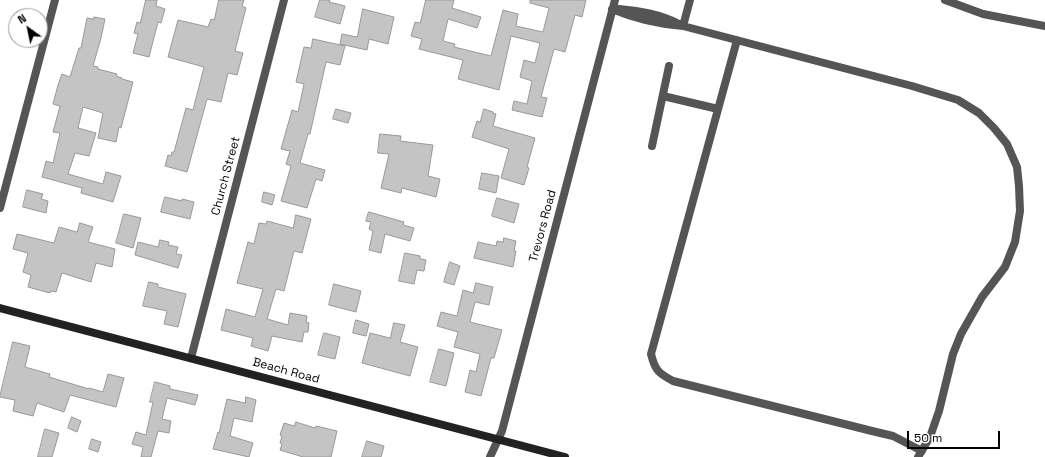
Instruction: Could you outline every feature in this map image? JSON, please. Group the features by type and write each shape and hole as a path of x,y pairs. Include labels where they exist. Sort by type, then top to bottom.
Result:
{"street":[{"path":"0,208 55,0"},
{"name":"Church Street","path":"191,358 284,0"},
{"name":"Trevors Road","path":"490,457 502,431 615,0"},
{"path":"683,26 690,0"},
{"path":"945,0 983,14 1045,26"},
{"path":"612,9 656,14 683,26 737,40 912,86 958,100 979,113 1007,144 1016,167 1019,186 1020,211 1015,242 1005,267 982,297 961,334 953,354 939,411 930,437 920,454 893,436 672,381 659,374 654,365 651,354 737,40"},
{"path":"652,146 669,66"},
{"path":"663,96 718,109"},
{"name":"Beach Road","path":"0,308 565,457"}],"building":[{"path":"146,0 157,0 156,6 165,9 161,23 158,22 149,57 133,53 138,34 134,33 137,22 140,23"},
{"path":"219,0 244,0 242,6 246,8 235,51 243,53 237,75 228,73 221,102 207,99 187,172 165,166 168,155 171,156 172,152 174,152 186,108 193,110 204,67 168,57 178,20 208,27 211,19 214,20"},
{"path":"320,0 330,0 329,2 345,6 340,24 315,17"},
{"path":"426,0 454,0 452,8 481,17 477,28 448,19 443,41 455,44 454,47 491,56 503,10 518,14 516,26 543,32 549,8 530,3 530,0 586,0 582,17 575,15 565,52 554,49 541,97 547,98 542,117 512,110 514,101 527,104 532,81 520,77 524,60 535,63 540,43 511,36 499,90 458,79 463,60 419,49 422,39 411,36 415,22 420,23"},
{"path":"363,9 394,17 388,44 369,39 367,50 340,44 342,34 357,37"},
{"path":"94,17 105,19 93,66 98,67 98,69 117,74 116,76 122,79 133,82 121,128 119,127 116,142 98,138 103,113 83,107 78,128 96,133 89,156 75,153 68,174 103,184 106,172 121,176 113,202 81,193 82,188 42,177 46,161 53,163 60,133 53,132 60,106 53,104 58,85 62,74 70,77 79,48 81,48 87,18 94,19"},
{"path":"313,39 345,46 340,65 326,62 310,134 308,134 300,163 325,170 322,181 316,179 307,208 281,201 291,166 286,164 290,151 281,149 292,110 298,112 304,84 296,82 304,47 311,48"},
{"path":"336,109 351,113 348,123 333,119"},
{"path":"484,109 496,114 493,126 535,138 524,185 501,178 509,149 472,137 477,121 480,122"},
{"path":"380,134 401,136 400,141 433,145 428,176 440,179 436,197 402,188 401,193 381,188 389,154 378,153"},
{"path":"482,173 499,176 496,193 479,189"},
{"path":"27,190 43,194 41,199 48,201 46,213 23,207"},
{"path":"264,192 275,195 272,205 262,202"},
{"path":"165,197 194,202 190,219 161,212"},
{"path":"497,198 519,204 514,223 492,216"},
{"path":"369,212 404,222 403,225 414,228 410,241 385,234 381,253 369,250 373,231 369,229 371,222 366,221"},
{"path":"124,214 141,218 133,248 116,243"},
{"path":"296,215 311,219 302,253 294,251 284,291 276,289 267,319 288,325 290,313 307,316 306,322 309,323 308,332 304,332 302,342 272,336 268,351 251,346 253,338 221,330 226,309 255,317 263,289 237,283 248,242 254,244 259,223 266,224 267,221 293,228"},
{"path":"80,223 93,227 88,242 115,249 112,267 96,263 91,282 62,273 56,292 51,291 50,293 28,287 31,275 23,272 28,253 13,249 17,234 54,243 59,227 77,232"},
{"path":"504,238 516,241 513,267 474,258 478,242 496,246 497,241 503,242"},
{"path":"160,240 169,242 168,245 178,247 176,254 182,255 178,268 135,255 138,242 158,247"},
{"path":"405,253 420,256 420,259 426,260 424,271 417,270 414,284 399,281"},
{"path":"450,262 460,266 454,285 444,282"},
{"path":"149,282 158,284 158,287 186,294 178,327 164,324 167,311 143,306"},
{"path":"476,283 493,287 489,305 475,302 470,322 502,330 494,358 491,358 481,396 465,392 470,370 476,372 480,354 454,347 458,332 437,326 441,312 457,316 463,290 473,293"},
{"path":"334,284 361,291 356,312 329,305"},
{"path":"356,320 369,324 366,336 353,333"},
{"path":"394,323 405,325 400,342 418,347 410,376 362,363 370,333 390,338"},
{"path":"324,333 340,337 335,359 318,355"},
{"path":"13,342 30,346 25,367 50,374 49,377 103,392 108,374 124,378 116,407 70,395 64,412 37,403 33,416 13,411 15,400 0,397"},
{"path":"439,349 454,353 446,386 430,382"},
{"path":"155,382 170,386 170,389 198,395 195,405 167,398 162,419 171,421 169,433 158,431 151,457 141,457 143,447 132,444 136,432 146,435 153,402 150,402"},
{"path":"246,397 256,400 252,422 234,418 230,436 253,443 249,457 213,449 218,432 219,433 227,399 245,403"},
{"path":"72,417 81,421 77,432 68,428"},
{"path":"296,422 315,428 316,426 337,431 331,457 303,457 280,450 282,436 280,435 284,423 294,426"},
{"path":"45,429 59,433 52,457 38,457"},
{"path":"92,439 101,442 98,452 89,449"},
{"path":"367,441 384,446 381,457 362,457"}]}
